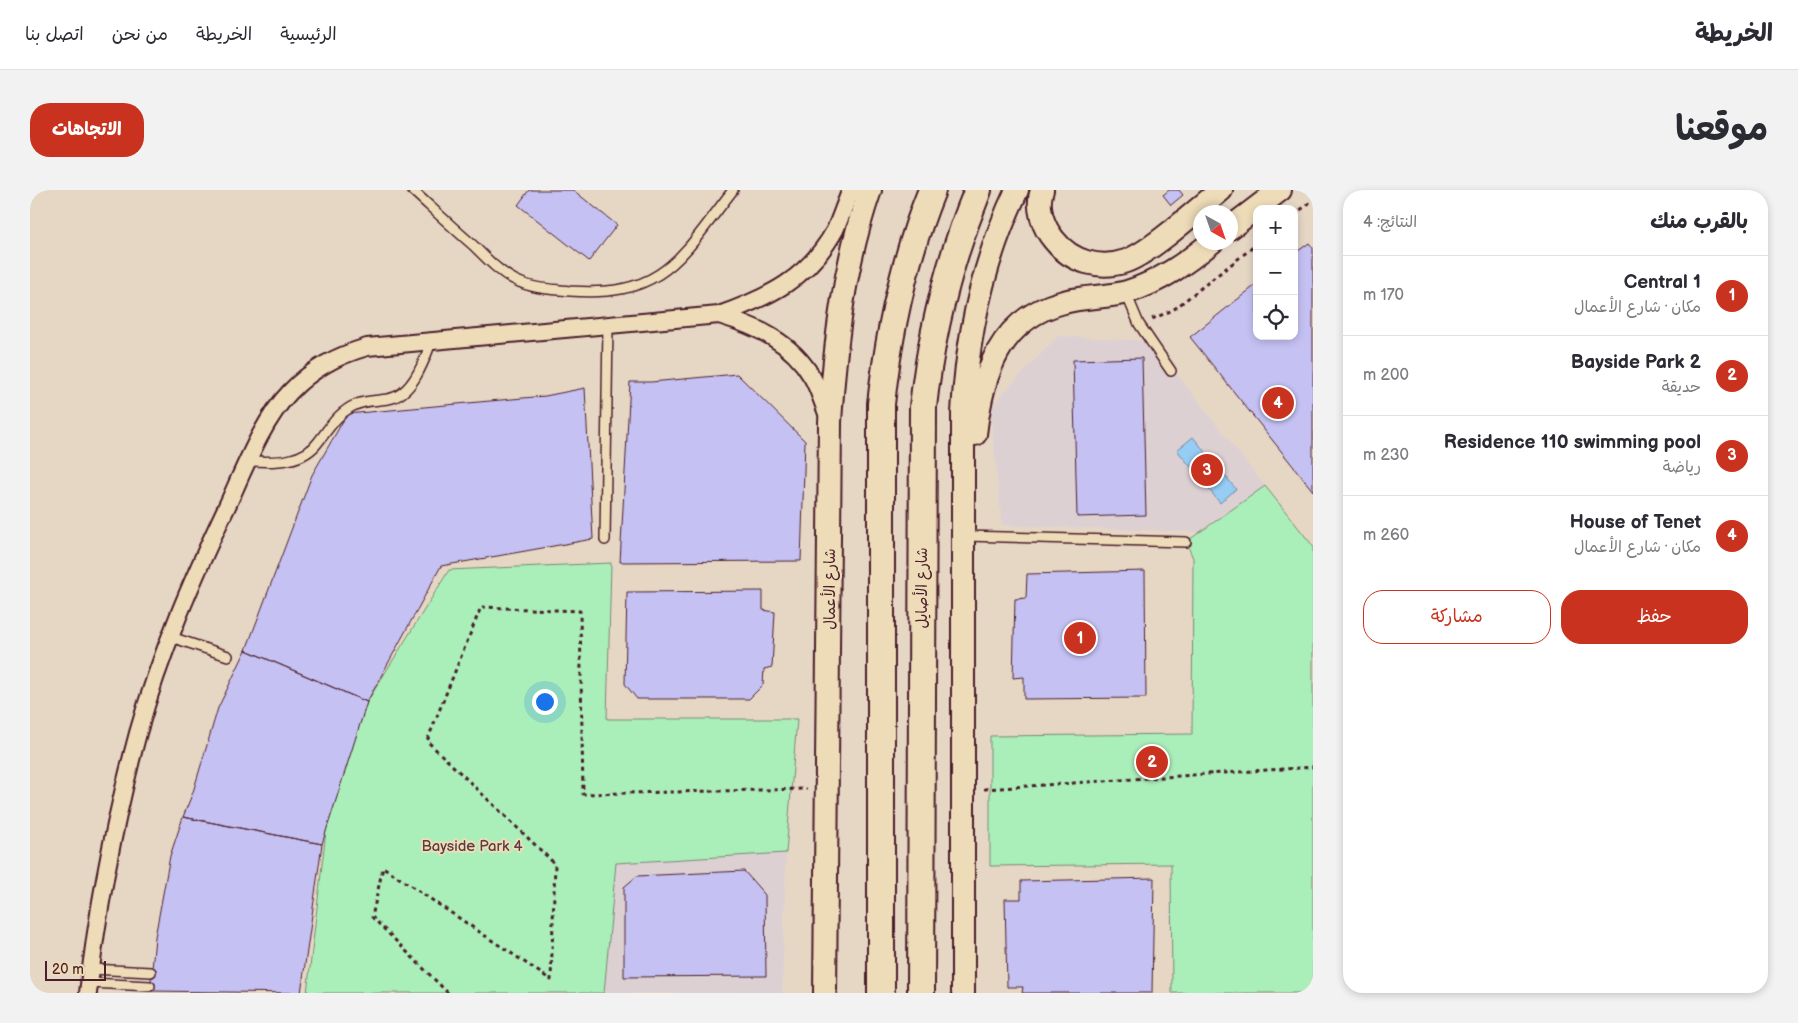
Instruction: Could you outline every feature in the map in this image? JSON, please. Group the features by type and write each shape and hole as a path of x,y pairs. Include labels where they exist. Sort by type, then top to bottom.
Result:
{"main road":[{"path":"882,993 882,404 891,332 901,284 912,244 932,190"},
{"name":"شارع الأصايل","path":"921,993 923,407 930,350 942,294 952,257 978,190"}],"street":[{"path":"90,982 104,884 119,808 138,732 171,636 208,547 267,426 288,394 324,364 345,354 367,347 719,315 775,292 799,275 820,254 835,228 851,190"},
{"name":"شارع الأعمال","path":"825,993 830,422 837,337 852,253 870,190"},
{"path":"963,993 963,413 970,334 990,257 1017,190"},
{"path":"1042,190 1040,196 1041,214 1048,232 1059,246 1074,258 1091,264 1110,265 1128,261 1144,252 1221,190"},
{"path":"1238,222 1280,190"},
{"path":"964,494 972,463 981,392 989,368 1000,346 1028,318 1044,309 1063,302 1126,292 1164,276 1201,250"},
{"path":"719,315 762,330 790,350 812,377 830,422"}],"lane":[{"path":"412,190 493,265 514,280 539,288 597,293 632,288 664,272 683,254 733,190"},
{"path":"1126,292 1139,324 1171,371"},
{"path":"605,540 608,325"},
{"path":"249,461 273,462 306,454 337,418 352,406 363,402 400,396 409,386 423,362 432,340"},
{"path":"964,536 1186,542"},
{"path":"171,636 228,656"},
{"path":"90,982 151,972"},
{"path":"90,982 150,986"}],"path":[{"path":"1298,212 1313,200"},
{"path":"1139,324 1173,310 1253,247"},
{"path":"448,993 372,917 382,867 551,980 555,864 427,741 480,607 580,611 583,794 791,790"},
{"path":"990,788 1313,767"}],"shaded area":[{"path":"1058,336 1151,341 1265,486 1198,532 1002,525 990,407"},
{"path":"786,853 782,993 604,993 615,863"}],"green space":[{"path":"1265,486 1313,546 1313,993 1172,993 1171,864 990,866 990,736 1192,734 1193,558 1186,542"},
{"name":"Bayside Park 4","path":"611,563 607,719 797,719 786,853 616,863 604,993 307,993 326,831 367,702 449,570"}],"water":[{"path":"1193,437 1236,489 1220,503 1177,450"}],"building":[{"path":"529,190 573,190 617,225 589,261 518,205"},
{"path":"1169,190 1179,190 1183,195 1171,205 1163,195"},
{"path":"1309,243 1313,248 1313,491 1190,337 1253,287 1253,340 1298,340 1298,251"},
{"path":"1142,358 1146,515 1077,517 1073,360"},
{"path":"737,374 805,441 801,561 620,562 630,382 651,382"},
{"path":"585,388 593,539 441,566 367,702 246,650 312,475 347,414 545,396"},
{"path":"1145,571 1146,698 1024,699 1024,677 1013,678 1015,599 1026,598 1027,574"},
{"path":"763,591 763,610 775,612 772,667 764,669 763,685 749,699 637,699 625,684 627,592"},
{"path":"246,650 367,702 322,844 183,817 193,792 218,708"},
{"path":"183,817 322,844 301,993 150,991 155,937 170,856"},
{"path":"744,871 765,895 766,976 624,977 624,887 637,876"},
{"path":"1154,878 1152,993 1022,993 1023,987 1007,987 1005,899 1021,899 1021,881"}],"place":[{"name":"House of Tenet","path":"1278,403"},
{"name":"Residence 110 swimming pool","path":"1207,470"},
{"name":"Central 1","path":"1080,638"},
{"name":"Bayside Park 2","path":"1152,762"}]}
